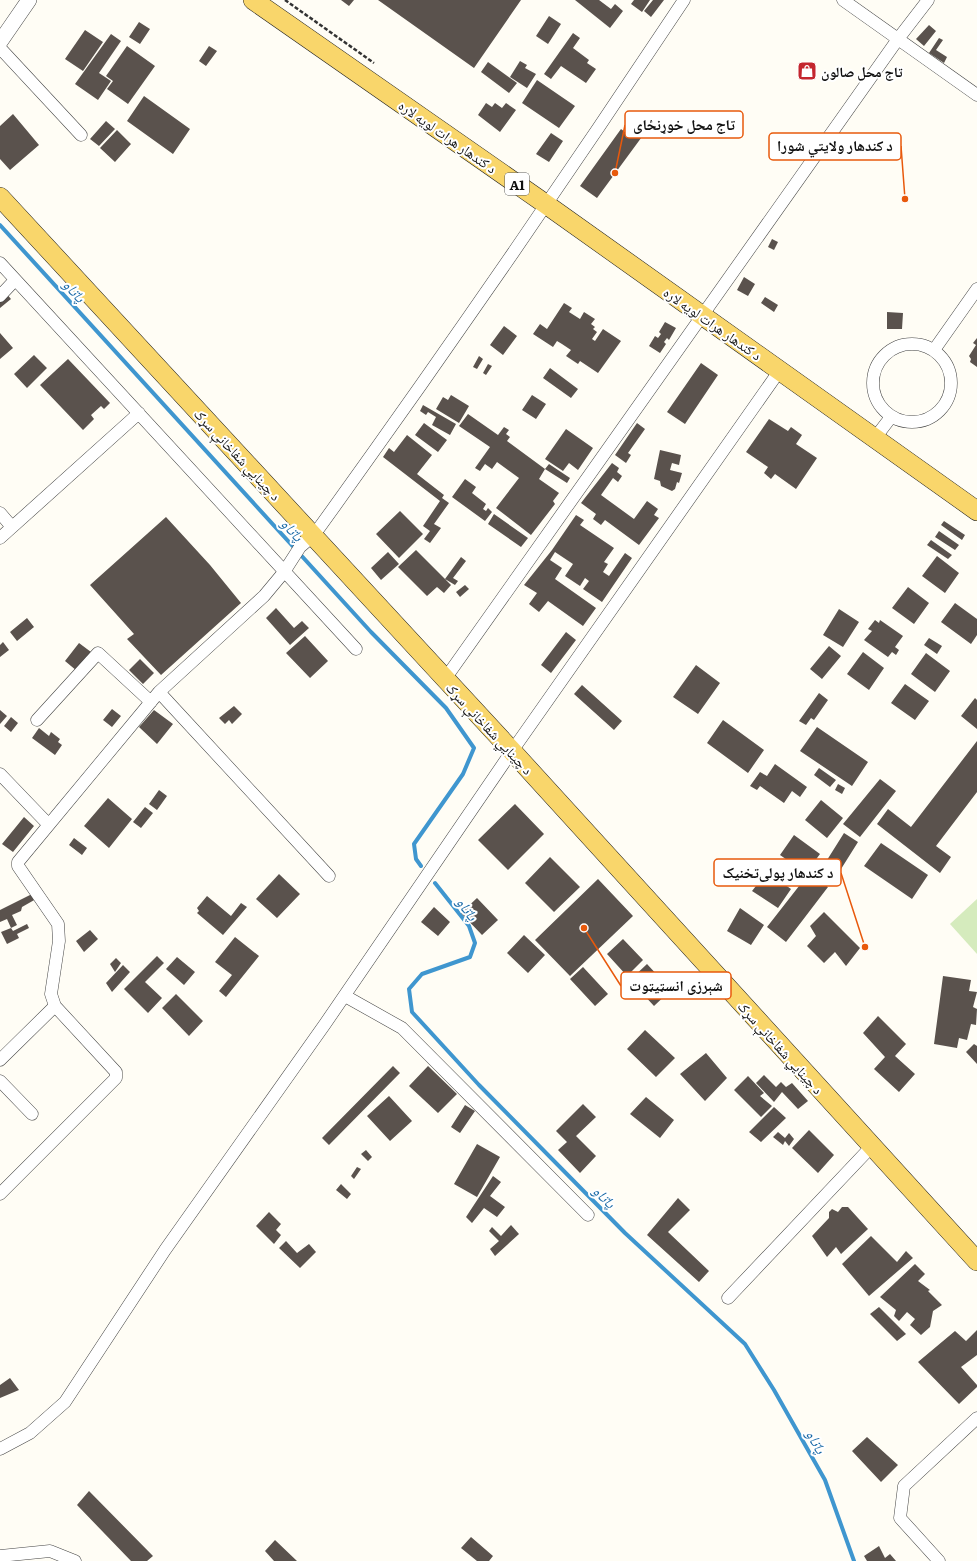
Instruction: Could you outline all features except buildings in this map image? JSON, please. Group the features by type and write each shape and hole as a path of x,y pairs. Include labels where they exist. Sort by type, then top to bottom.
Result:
{"main road":[{"name":"د کندهار هرات لویه لاره","path":"253,0 547,205 977,511"},
{"name":"د چينايي شفاخانې سړک","path":"0,197 307,541 445,679 512,751 977,1262"}],"street":[{"path":"0,42 30,0"},
{"path":"0,1194 116,1078 116,1072 55,1006 51,994 59,941 58,924 18,866 18,862 159,692 264,596 284,572 432,372 547,205 684,0"},
{"path":"843,0 977,95"},
{"path":"445,679 898,39 928,0"},
{"path":"0,48 81,135"},
{"path":"0,263 140,413 356,649"},
{"path":"0,296 15,280"},
{"path":"934,350 977,289"},
{"path":"907,344 921,345 934,350 943,358 949,369 952,381 951,394 946,405 937,414 927,420 914,423 902,422 891,417 880,407 874,395 872,381 879,362 883,356 894,348 907,344"},
{"path":"0,1449 30,1433 64,1402 165,1250 345,996 512,751 780,370"},
{"path":"0,538 140,413"},
{"path":"875,438 891,417"},
{"path":"0,514 12,527"},
{"path":"37,720 98,653 151,702"},
{"path":"159,692 329,876"},
{"path":"0,774 48,824"},
{"path":"345,996 402,1028 588,1215"},
{"path":"0,1060 55,1006"},
{"path":"0,1081 32,1114"},
{"path":"728,1298 872,1146"},
{"path":"939,1561 900,1518 904,1486 977,1418"},
{"path":"0,1556 50,1551 74,1561"}],"green space":[{"path":"977,899 977,954 950,924"}],"waterway":[{"name":"پاتاو","path":"0,225 371,632 446,708 474,748 463,774 414,844 416,859 421,866"},
{"name":"پاتاو","path":"435,883 469,926 475,943 470,957 422,974 409,989 412,1012 479,1085 625,1233 745,1344 774,1390 825,1480 854,1561"}],"place":[{"name":"تاج محل صالون","path":"807,71"},
{"name":"تاج محل خوړنځای","path":"615,173"},
{"name":"د کندهار ولايتي شورا","path":"905,199"},
{"name":"شېرزی انسټيټوت","path":"584,928"},
{"name":"د کندهار پولی‌تخنیک","path":"865,947"}]}
